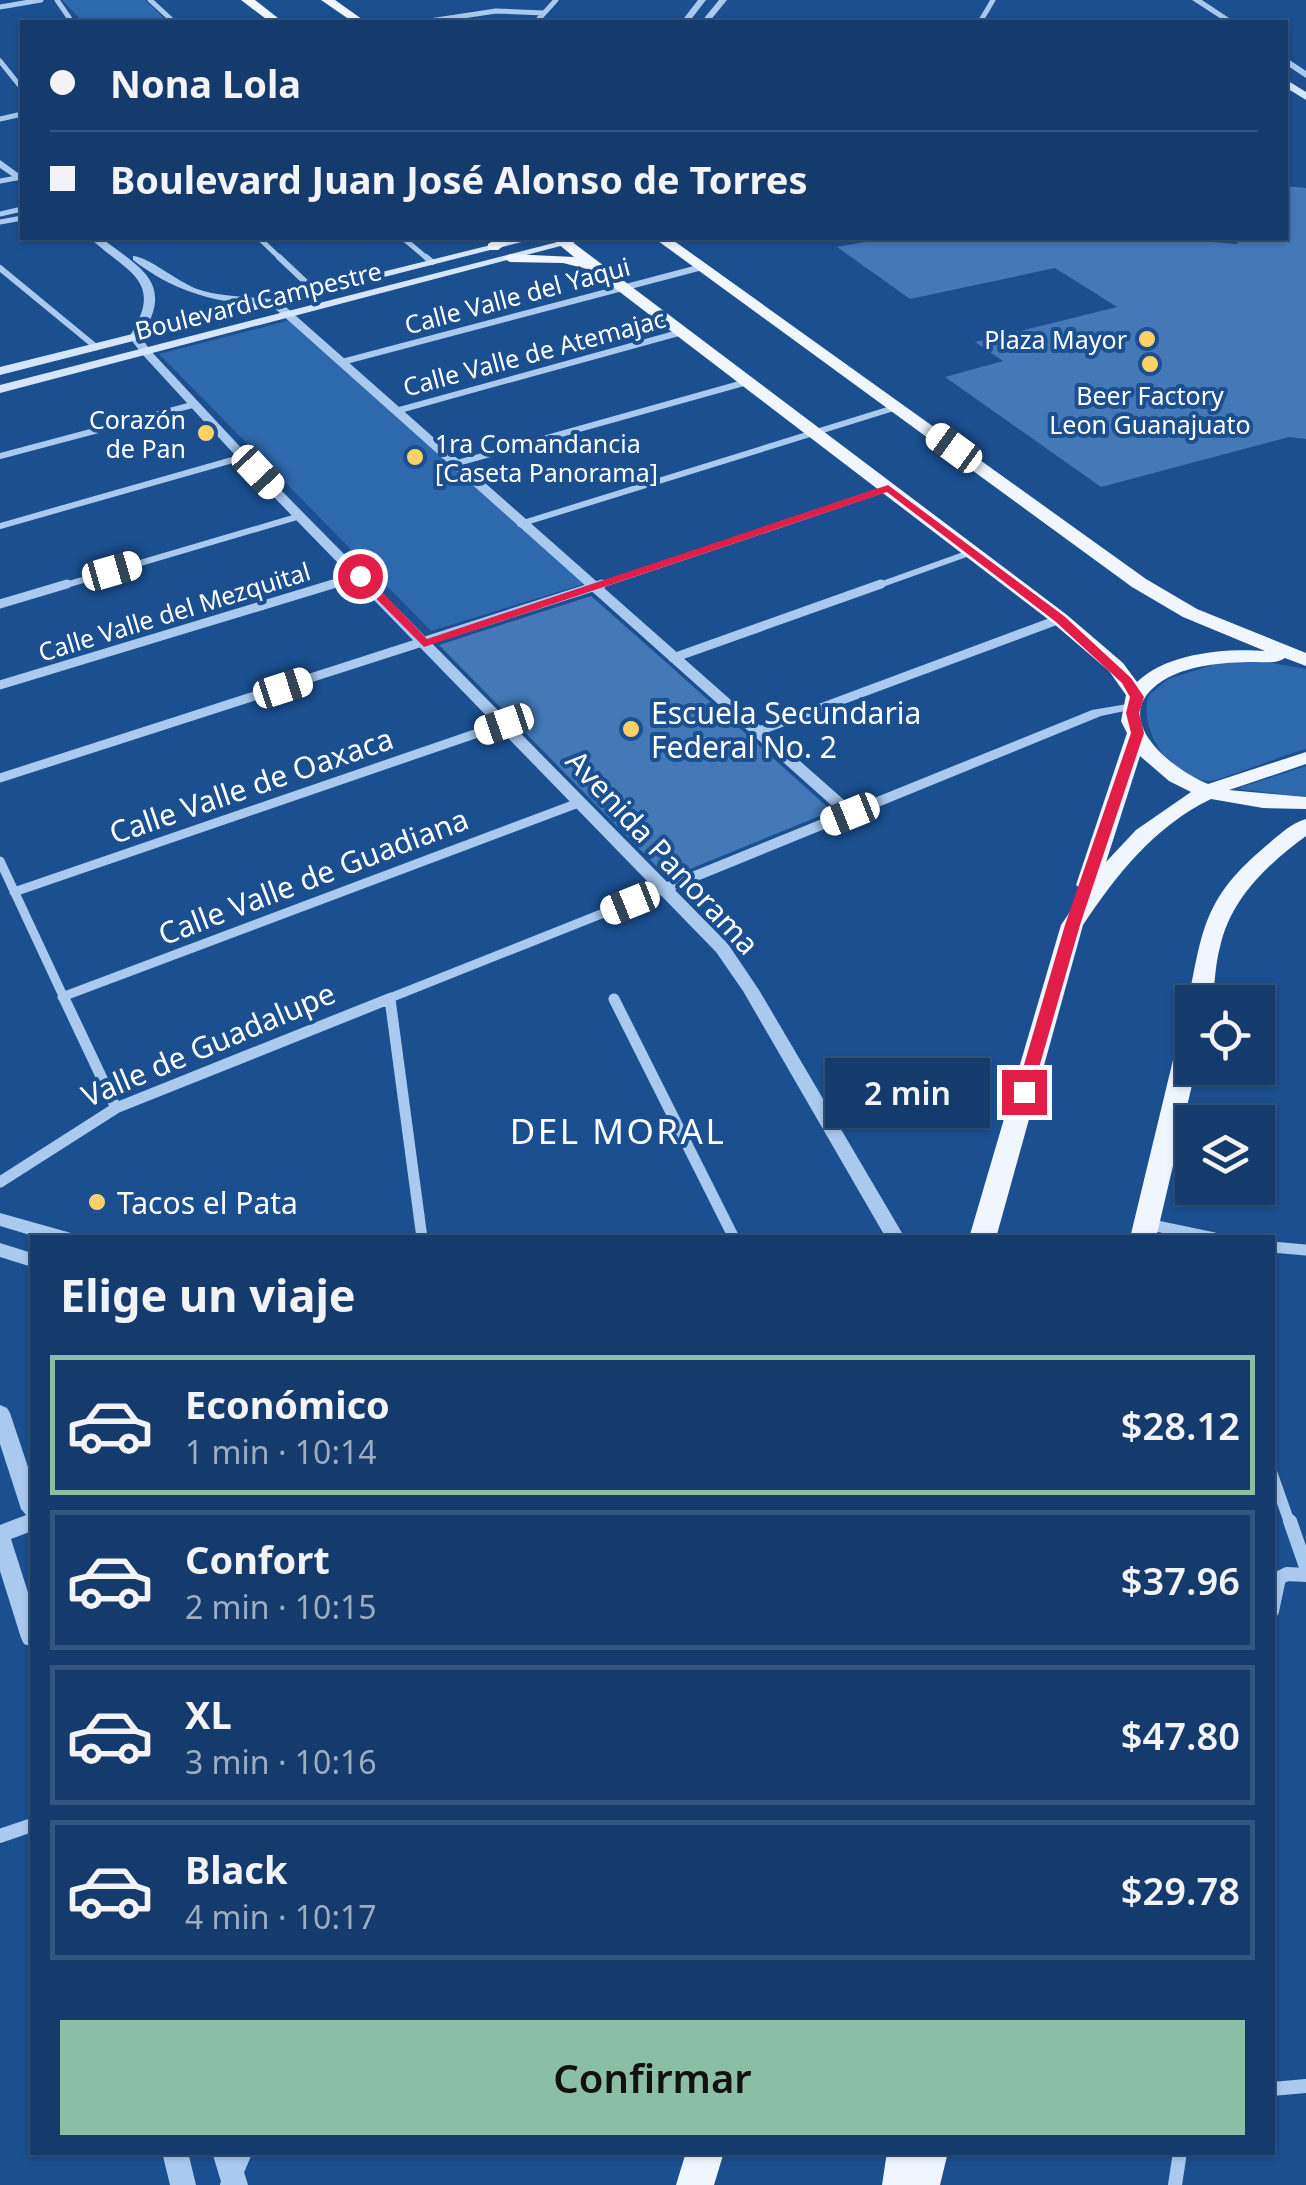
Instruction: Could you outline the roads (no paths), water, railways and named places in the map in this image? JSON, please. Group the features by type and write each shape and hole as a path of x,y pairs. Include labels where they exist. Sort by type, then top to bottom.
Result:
{"main road":[{"path":"248,0 274,20"},
{"path":"327,0 357,20"},
{"path":"492,255 505,240"},
{"name":"Boulevard Campestre","path":"0,389 288,316 492,255 526,240"},
{"path":"561,240 1060,619 1116,668 1136,701 1137,733 1072,925 983,1235"},
{"name":"Boulevard Campestre","path":"0,371 476,251 510,258 561,240"},
{"path":"664,240 1165,600 1306,661"},
{"path":"510,258 564,259 601,270"},
{"path":"1136,701 1150,680 1184,662 1247,655 1306,661"},
{"path":"1137,733 1153,758 1210,790 1236,799 1306,802"},
{"path":"1072,925 1115,860 1170,812 1210,790 1306,758"},
{"path":"1203,985 1209,944 1231,896 1268,854 1306,826"},
{"path":"1144,1231 1179,1085"},
{"path":"695,2185 704,2155"},
{"path":"901,2185 906,2155"},
{"path":"921,2185 928,2155"}],"street":[{"path":"0,7 41,0"},
{"path":"150,0 172,20"},
{"path":"538,20 556,0"},
{"path":"707,20 723,0"},
{"path":"1181,0 1209,20"},
{"path":"1196,0 1228,20"},
{"path":"699,4 715,10"},
{"path":"436,20 496,11 544,13"},
{"path":"0,60 20,86"},
{"path":"0,150 20,173"},
{"path":"97,240 139,273 152,291 153,309 135,337"},
{"path":"115,240 177,288 222,300 274,302 850,814"},
{"path":"261,240 316,292"},
{"path":"406,240 432,262"},
{"name":"Calle Valle del Yaqui","path":"342,362 702,267"},
{"path":"0,268 96,347"},
{"name":"Calle Valle de Atemajac","path":"396,411 682,332"},
{"name":"Avenida Panorama","path":"135,337 300,516 581,802 737,968 894,1235"},
{"path":"454,464 747,382"},
{"path":"0,456 196,404"},
{"path":"520,524 897,407"},
{"path":"0,526 244,456"},
{"path":"0,778 424,644 590,585 888,488"},
{"path":"0,604 300,516"},
{"path":"673,658 972,552"},
{"name":"Calle Valle del Mezquital","path":"0,685 360,576"},
{"path":"756,732 1060,619"},
{"name":"Valle de Guadalupe","path":"0,1182 116,1108 1136,701"},
{"name":"Calle Valle de Oaxaca","path":"14,892 504,724"},
{"name":"Calle Valle de Guadiana","path":"62,997 581,802"},
{"path":"0,862 116,1108"},
{"path":"390,998 422,1235"},
{"path":"614,999 732,1235"},
{"path":"0,1219 54,1235"},
{"path":"1144,1231 1184,1235"},
{"path":"1275,1247 1306,1250"},
{"path":"2,1253 30,1260"},
{"path":"0,1413 30,1503"},
{"path":"1275,1481 1306,1567"},
{"path":"30,1523 0,1536 30,1632"},
{"path":"1275,1588 1287,1574 1306,1576"},
{"path":"0,1836 30,1826"},
{"path":"1275,2089 1306,2086"},
{"path":"175,2155 183,2185"},
{"path":"226,2155 232,2184"},
{"path":"232,2184 245,2155"},
{"path":"1174,2185 1179,2155"}],"place":[{"name":"Plaza Mayor","path":"1147,339"},
{"name":"Beer Factory Leon Guanajuato","path":"1150,364"},
{"name":"Corazón de Pan","path":"206,433"},
{"name":"1ra Comandancia [Caseta Panorama]","path":"415,457"},
{"name":"Escuela Secundaria Federal No. 2","path":"631,729"},
{"name":"Tacos el Pata","path":"97,1202"}],"district":[{"name":"DEL MORAL","path":"618,1130"}]}
